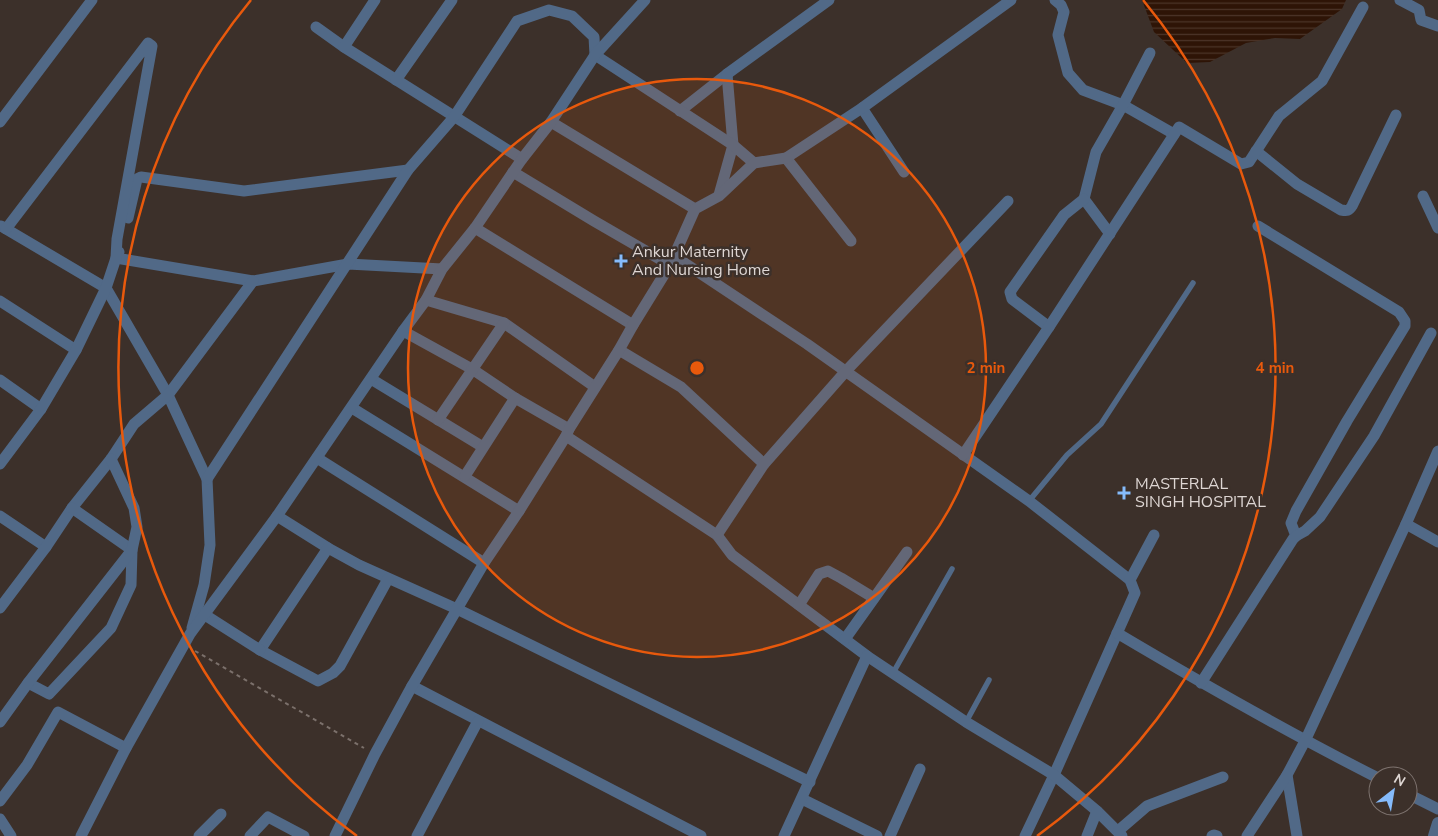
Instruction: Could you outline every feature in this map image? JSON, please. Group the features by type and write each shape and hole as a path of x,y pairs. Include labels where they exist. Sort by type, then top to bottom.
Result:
{"street":[{"path":"0,122 92,0"},
{"path":"344,47 375,0"},
{"path":"396,80 452,0"},
{"path":"81,836 126,748 187,639 277,516 426,300 442,269 475,228 522,159 551,122 595,55 645,0"},
{"path":"680,111 727,74 829,0"},
{"path":"335,836 375,754 412,686 484,563 619,350 672,260 696,209 719,196 754,163 786,158 862,108 1011,0"},
{"path":"1054,0 1061,6 1064,12 1058,35 1068,73 1083,90 1123,105 1174,134"},
{"path":"1400,0 1419,10 1422,20 1438,26"},
{"path":"963,455 1049,327 1179,126 1241,164 1248,162 1279,116 1322,80 1363,7"},
{"path":"207,479 408,170 454,117 517,21 549,10 572,16 594,37 595,55"},
{"path":"316,27 344,47 522,159"},
{"path":"116,258 117,239 152,46 148,43 3,227 106,288 168,395 207,479 210,545 204,585 187,639"},
{"path":"1049,327 1012,298 1010,292 1064,215 1084,199 1096,152 1150,53"},
{"path":"595,55 734,145 754,163"},
{"path":"719,196 734,145 727,74"},
{"path":"862,108 904,172"},
{"path":"1256,151 1297,184 1341,210 1350,210 1396,115"},
{"path":"551,122 696,209"},
{"path":"786,158 851,241"},
{"path":"0,464 41,409 76,350 106,288 122,242 137,179 140,176 244,191 408,170"},
{"path":"513,172 594,221 672,260 807,344 1029,501 1130,580 1135,593 1025,836"},
{"path":"1423,196 1438,228"},
{"path":"1084,199 1110,234"},
{"path":"717,535 764,464 846,371 1008,201"},
{"path":"1258,226 1399,312 1405,321 1405,326 1346,422 1296,511 1291,523 1296,536"},
{"path":"475,228 633,324"},
{"path":"116,258 253,281 348,264 442,269"},
{"path":"0,608 46,547 72,508 112,459 134,424 168,395 253,281"},
{"path":"426,300 504,322 595,387"},
{"path":"0,301 76,350"},
{"path":"438,420 504,322"},
{"path":"404,331 472,370 515,398 717,535 732,555 867,656 966,722 1054,775 1097,811 1120,834 1147,806 1223,777"},
{"path":"1201,683 1296,536 1305,531 1320,517 1374,436 1431,332"},
{"path":"619,350 681,387 764,464"},
{"path":"371,379 483,447"},
{"path":"0,380 41,409"},
{"path":"465,476 515,398"},
{"path":"352,408 519,510"},
{"path":"1248,836 1287,775 1305,741 1438,451"},
{"path":"317,458 484,563"},
{"path":"28,683 49,694 111,628 131,584 132,550 137,527 134,508 112,459"},
{"path":"72,508 132,550"},
{"path":"0,516 46,547"},
{"path":"277,516 328,548 388,579 457,609 810,782"},
{"path":"1406,524 1438,542"},
{"path":"1130,580 1154,535"},
{"path":"260,650 328,548"},
{"path":"0,722 28,683 132,550"},
{"path":"845,639 907,552"},
{"path":"799,605 819,574 828,571 874,598"},
{"path":"205,615 260,650 318,681 333,674 340,666 388,579"},
{"path":"1117,633 1201,683 1305,741 1368,773"},
{"path":"784,836 867,656"},
{"path":"412,686 702,836"},
{"path":"0,801 27,765 58,712 126,748"},
{"path":"417,836 478,721"},
{"path":"890,836 920,769"},
{"path":"1287,775 1297,836"},
{"path":"802,799 877,836"},
{"path":"1418,799 1438,809"},
{"path":"1087,836 1097,811"},
{"path":"199,836 221,814"},
{"path":"250,836 268,817 304,836"},
{"path":"0,819 11,836"},
{"path":"1434,836 1438,823"},
{"path":"1212,836 1217,836"}],"lane":[{"path":"1029,501 1067,455 1101,424 1193,283"},
{"path":"892,673 952,569"},
{"path":"966,722 989,680"}],"path":[{"path":"187,639 365,749"}],"shaded area":[{"path":"1142,0 1346,0 1342,9 1300,39 1275,38 1246,43 1210,62 1187,63 1154,32"}],"place":[{"name":"Ankur Maternity And Nursing Home","path":"621,261"},
{"name":"MASTERLAL SINGH HOSPITAL","path":"1124,493"}]}
